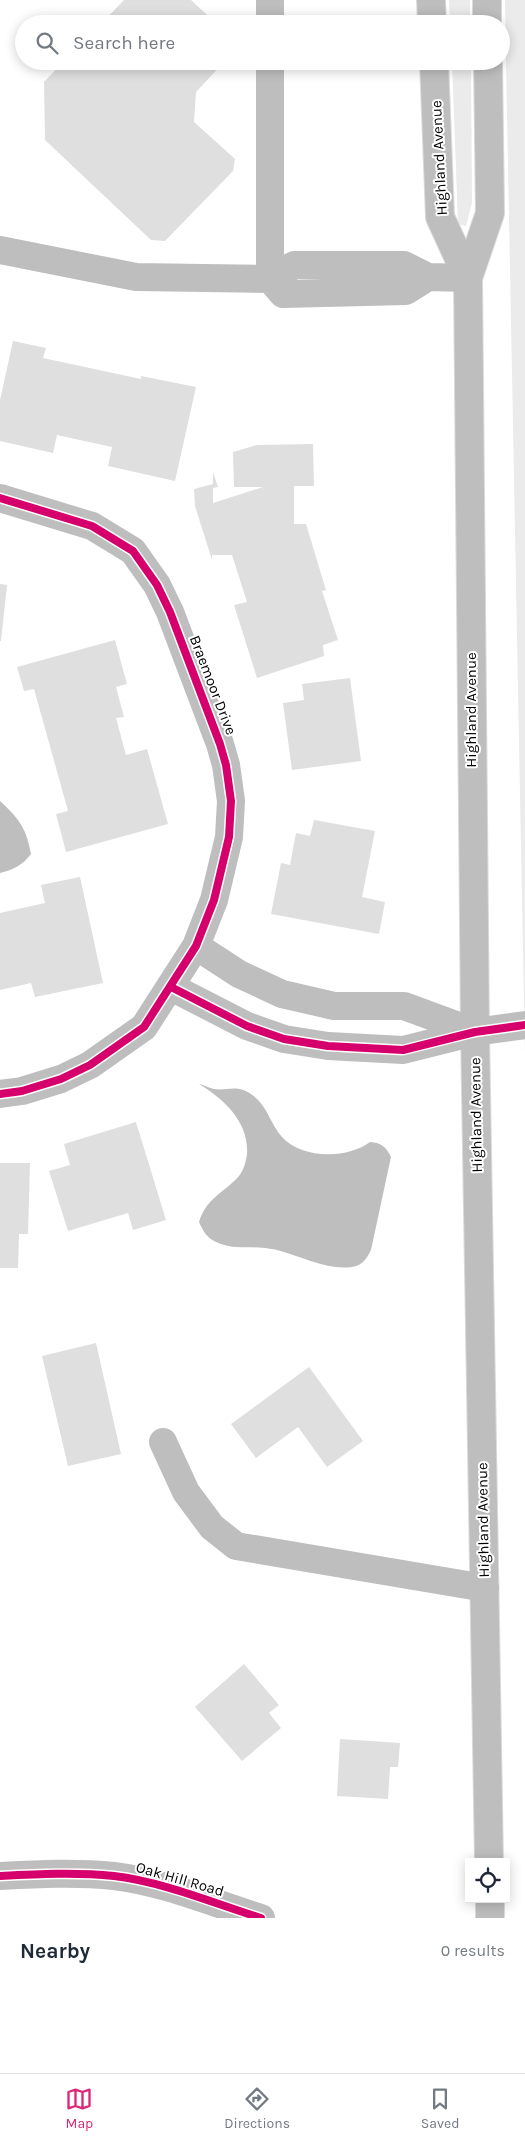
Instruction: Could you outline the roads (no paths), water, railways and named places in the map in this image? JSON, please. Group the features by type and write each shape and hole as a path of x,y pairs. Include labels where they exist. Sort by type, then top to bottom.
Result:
{"main road":[{"path":"270,0 270,15"},
{"path":"431,0 432,15"},
{"path":"487,0 487,15"},
{"path":"270,70 270,279"},
{"name":"Highland Avenue","path":"434,70 440,217 468,278"},
{"name":"Highland Avenue","path":"488,70 490,213 468,278 474,1032 489,1858"},
{"path":"0,250 136,276 270,279 294,265 404,265 428,277 468,278"},
{"name":"Braemoor Drive","path":"0,498 92,526 133,551 157,586 170,612 220,744 226,765 231,800 229,837 214,900 196,946 144,1027 90,1065 61,1079 22,1091 0,1094"},
{"path":"196,946 239,974 282,994 334,1006 404,1006 474,1032"},
{"path":"175,981 247,1026 284,1039 328,1046 403,1050 474,1032 525,1025"},
{"path":"163,1442 186,1492 212,1527 236,1546 484,1588"},
{"name":"Oak Hill Road","path":"0,1876 71,1873 116,1876 167,1888 261,1918"},
{"path":"490,1903 490,1918"}]}
